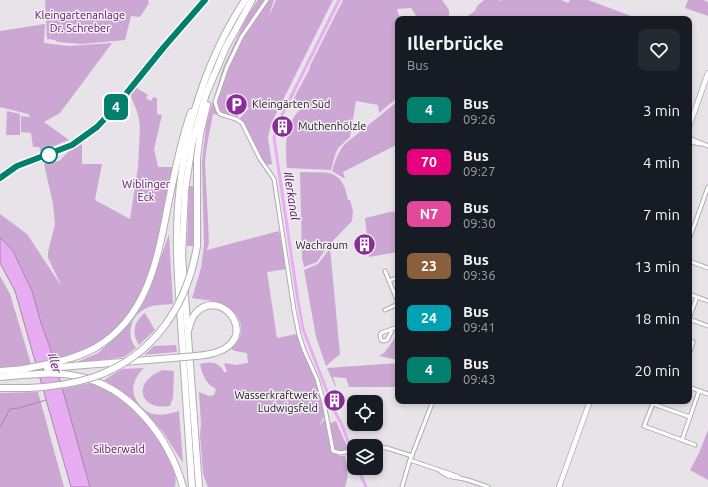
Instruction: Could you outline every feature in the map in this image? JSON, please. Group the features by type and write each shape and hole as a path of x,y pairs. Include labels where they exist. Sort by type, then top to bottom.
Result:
{"highway":[{"path":"0,377 70,359 95,348 106,341 131,316 147,288 154,271 184,136 195,98 224,37 245,0"},
{"path":"199,487 182,255 185,191 196,130 212,78 229,40 252,0"},
{"path":"0,388 28,388 59,385 94,376 122,364 147,345 167,323 184,295 193,267 197,246 197,155 212,78"},
{"path":"192,487 178,278 177,232 179,190 182,167 202,84"},
{"path":"24,372 72,366 210,354 224,350 230,345 235,339 236,326 230,313 223,308 216,306 202,308 193,318 187,332"},
{"path":"0,371 74,375 91,379 110,388 140,412 150,424 166,447 183,487"}],"main road":[{"path":"1,177 17,166 67,148 81,140 97,127 109,115 164,47 205,0"},
{"path":"692,118 708,73"},
{"path":"559,487 589,404"}],"street":[{"path":"267,0 242,36 227,67 215,104 220,114 236,119 242,123 260,159 274,179 299,335 317,379 324,403 333,451 338,453 347,452"},
{"path":"692,140 701,144"},
{"path":"692,142 708,146"},
{"path":"692,232 708,187"},
{"path":"692,262 708,268"},
{"path":"385,271 395,296"},
{"path":"389,281 395,278"},
{"path":"692,295 708,301"},
{"path":"692,311 697,297"},
{"path":"385,310 395,305"},
{"path":"692,320 708,326"},
{"path":"393,329 387,340 381,340 381,334 393,329"},
{"path":"692,388 708,394"},
{"path":"682,440 699,391"},
{"path":"402,487 410,460 431,404"},
{"path":"652,404 644,426 695,445"},
{"path":"658,404 690,417"},
{"path":"383,448 412,456"},
{"path":"410,460 440,471 444,475 457,479 460,478 488,487"}],"green space":[{"name":"Kleingartenanlage Dr. Schreber","path":"45,0 148,0 149,3 140,17 131,16 125,40 82,44 57,42 55,40 47,39"},
{"path":"258,0 274,0 268,18 276,0 333,0 271,124 268,138 272,164 268,165 264,162 240,118 249,108 241,102 241,99 228,94 226,97 232,100 230,108 239,113 237,118 213,114 205,162 209,242 207,250 279,231 287,269 267,272 277,338 297,334 323,396 324,417 319,426 325,419 332,452 340,456 345,456 348,475 345,487 208,487 203,474 199,392 209,396 214,395 216,389 205,379 200,364 214,363 220,366 224,372 227,372 224,364 226,363 235,365 248,363 247,353 231,349 241,334 240,323 236,314 223,304 192,298 201,268 204,245 202,162 206,126 223,68 247,16"},
{"path":"343,0 442,0 449,10 449,16 416,16 411,8 397,9 399,16 395,16 395,100 379,113 378,105 356,101 350,137 338,148 331,170 287,168 286,145 288,129 295,116 308,104 291,106"},
{"path":"484,0 561,0 568,3 570,0 588,0 631,16 468,16 475,11 477,6"},
{"path":"688,0 703,0 708,2 708,16 685,8"},
{"path":"45,24 44,43 68,46 112,43 60,113 44,122 69,140 41,152 39,147 33,147 31,133 21,132 21,116 30,117 28,114 0,107 0,31"},
{"name":"Wiblinger Eck","path":"135,87 148,95 146,98 151,101 153,97 157,98 157,114 162,115 154,149 158,167 173,167 153,262 138,298 128,315 116,329 102,342 84,351 55,361 41,323 32,291 13,251 0,237 0,214 27,234 62,287 48,258 48,252 55,224 53,204 44,164 59,161 70,150 82,144 82,164 102,164 95,200 130,219 138,167 140,127 138,114 130,94"},
{"path":"395,103 395,146 343,172 345,179 332,171 339,153 345,144"},
{"path":"7,111 20,114 20,135 6,135"},
{"path":"300,172 326,173 338,177 342,182 348,200 350,200 353,211 352,221 327,247 317,262 304,267 302,258"},
{"path":"189,186 195,186 194,246 187,246"},
{"path":"395,212 395,253 369,257 365,218"},
{"path":"169,234 173,304 158,305 146,308 139,313 132,322 130,333 136,348 124,357 75,363 98,353 133,320 150,289"},
{"path":"330,248 340,354 326,366 316,337 304,270 318,264"},
{"path":"0,276 10,294 31,364 0,368"},
{"path":"145,313 155,330 139,345 134,332 136,323"},
{"path":"395,338 395,359 379,356 384,353"},
{"path":"176,345 177,352 144,355 154,346"},
{"path":"395,363 395,387 349,387 346,378 333,377 335,386 327,368"},
{"path":"144,368 138,375 134,384 133,389 135,398 141,407 150,413 157,415 179,411 183,463 163,432 131,398 104,380 122,369"},
{"path":"163,370 174,371 173,398 170,406 151,404 146,400 143,394 143,388 147,381 153,375"},
{"name":"Silberwald","path":"95,382 128,403 148,424 172,463 175,475 175,487 90,487 62,389"},
{"path":"38,392 64,487 0,487 0,393"},
{"path":"336,421 347,446 347,451 335,450 333,448 328,424"},
{"path":"708,430 708,480 690,470 699,453"}],"water":[{"name":"Iller","path":"0,237 13,251 32,291 41,323 54,359 90,487 71,487 15,291 0,263"}],"waterway":[{"name":"Illerkanal","path":"329,404 328,394 303,329 274,138 276,127 339,0"},
{"path":"0,427 10,409 19,408 46,400"},
{"name":"Illerkanal","path":"330,406 338,417 347,439"},
{"name":"Illerkanal","path":"361,475 366,487"}],"bus line":[{"name":"4","path":"0,178 17,166 72,145 89,134 105,120 164,47 205,0"}],"place":[{"name":"Kleingärten Süd","path":"237,104"},
{"name":"Muthenhölzle","path":"282,126"},
{"name":"Wachraum","path":"364,245"},
{"name":"Wasserkraftwerk Ludwigsfeld","path":"334,401"}]}
